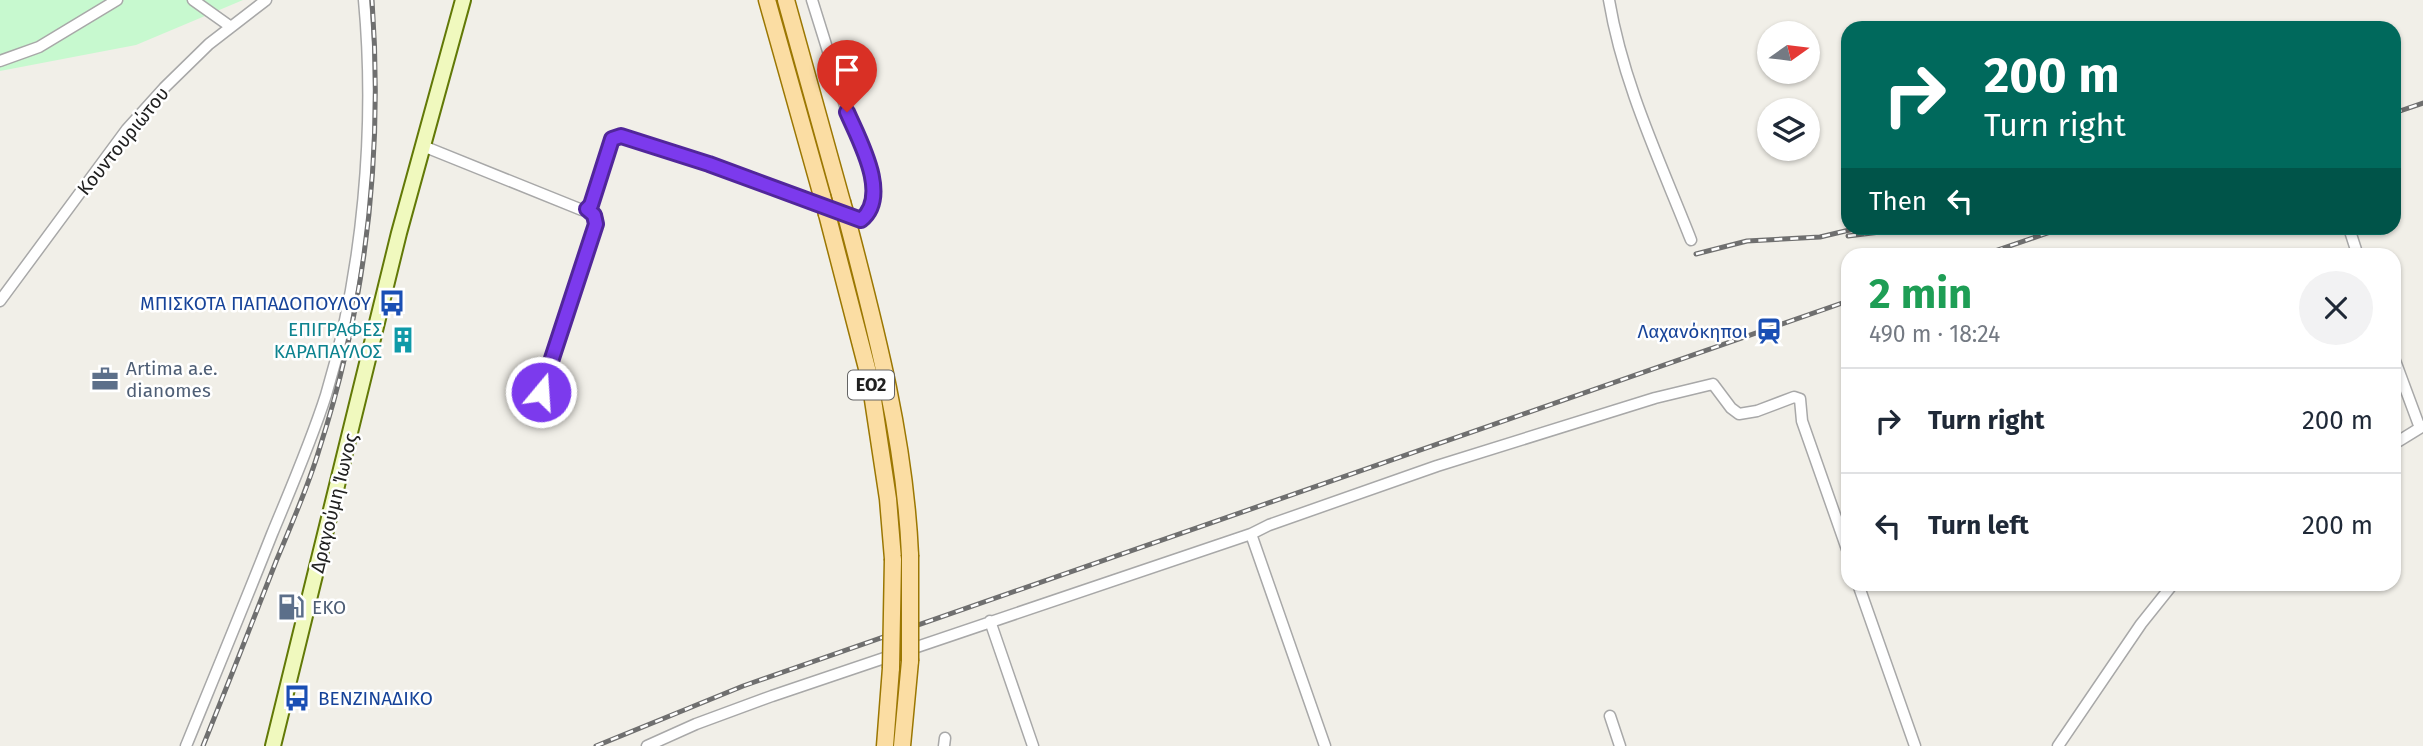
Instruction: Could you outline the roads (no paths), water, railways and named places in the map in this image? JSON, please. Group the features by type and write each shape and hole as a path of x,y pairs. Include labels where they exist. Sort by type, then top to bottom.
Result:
{"main road":[{"path":"423,146 463,0"},
{"name":"ΕΟ2","path":"767,0 870,380 888,499 893,559 891,668 885,746"},
{"name":"ΕΟ2","path":"786,0 875,328 892,404 905,486 910,555 910,661 902,746"},
{"name":"Δραγούμη Ίωνος","path":"273,746 399,233 423,146"}],"street":[{"path":"0,61 39,47 117,0"},
{"path":"193,0 231,27"},
{"name":"Κουντουριώτου","path":"0,300 127,129 164,88 231,27 266,0"},
{"path":"186,746 311,438 332,374 345,317 362,208 369,79 364,0"},
{"path":"423,146 582,210 591,205 612,139 621,136 709,164 861,220 868,215 873,205 870,167 847,112 812,0"},
{"path":"1609,0 1629,82 1691,240"},
{"path":"541,392 596,224 594,215 587,209"},
{"path":"2401,375 2422,427 2401,440"},
{"path":"647,746 696,724 772,696 1251,534 1269,525 1437,466 1655,398 1713,384 1731,408 1739,414 1757,411 1794,397 1800,399 1802,421 1841,532"},
{"path":"1251,534 1325,746"},
{"path":"1860,591 1915,746"},
{"path":"2058,746 2141,624 2167,591"},
{"path":"990,621 1033,746"},
{"path":"1610,716 1620,746"}],"railway":[{"path":"203,746 310,478 349,340 367,228 372,171 375,114 372,0"},
{"path":"2401,111 2423,103"},
{"path":"1696,254 1747,241 1820,237 1841,232"},
{"path":"1848,236 1856,235"},
{"path":"2003,248 2042,235"},
{"path":"596,746 743,686 1841,303"}],"place":[{"name":"ΜΠΙΣΚΟΤΑ ΠΑΠΑΔΟΠΟΥΛΟΥ","path":"392,303"},
{"name":"Λαχανόκηποι","path":"1769,331"},
{"name":"ΕΠΙΓΡΑΦΕΣ ΚΑΡΑΠΑΥΛΟΣ","path":"403,340"},
{"name":"Artima a.e. dianomes","path":"105,379"},
{"name":"EKO","path":"291,607"},
{"name":"ΒΕΝΖΙΝΑΔΙΚΟ","path":"297,698"}]}
